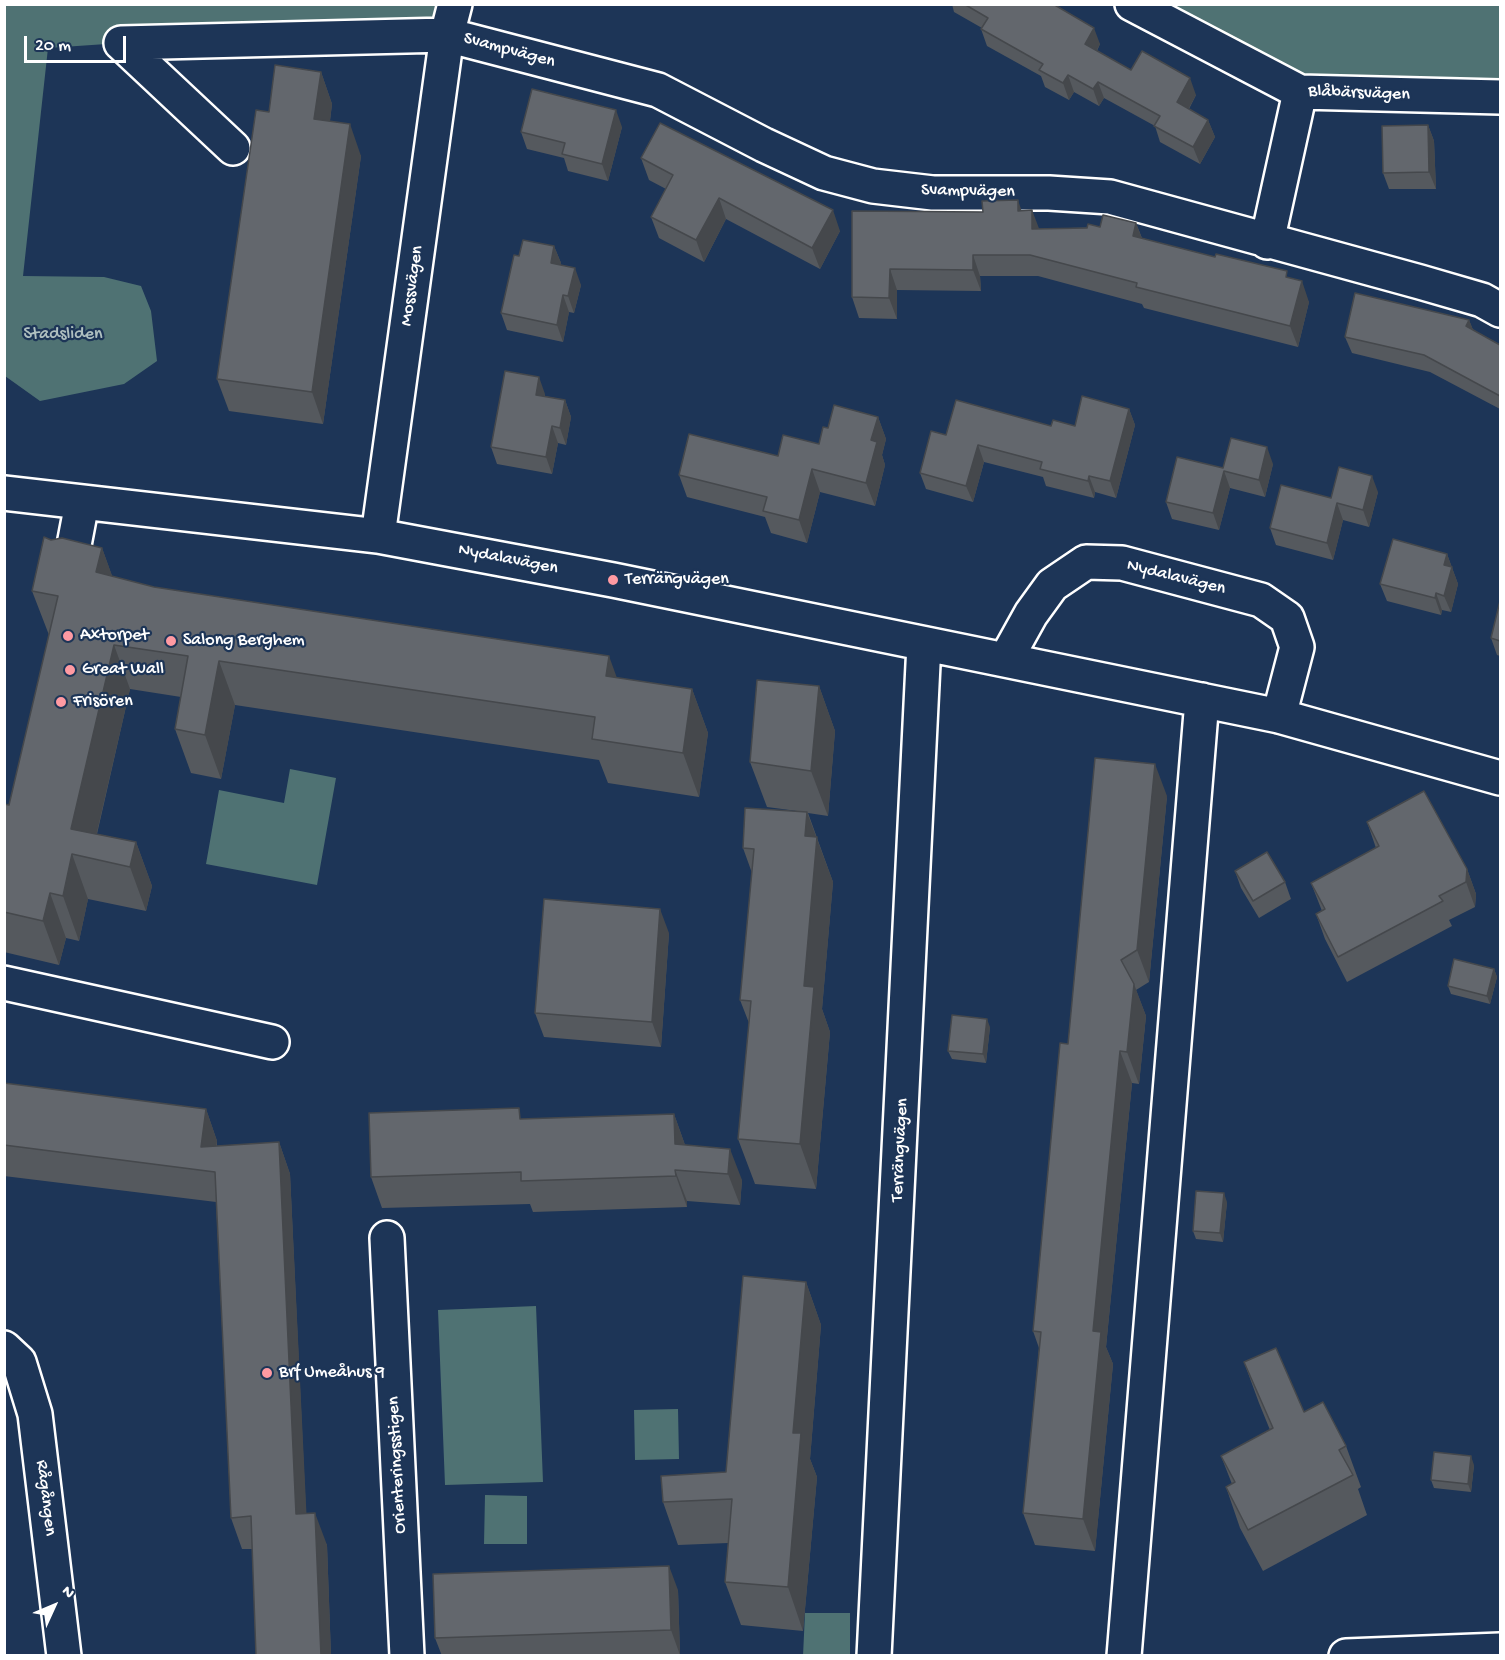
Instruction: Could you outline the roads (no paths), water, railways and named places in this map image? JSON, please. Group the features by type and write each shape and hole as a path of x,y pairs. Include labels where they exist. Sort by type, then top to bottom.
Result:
{"street":[{"name":"Blåbärsvägen","path":"1132,4 1300,92 1500,97"},
{"name":"Svampvägen","path":"233,148 121,43 451,20 658,90 824,173 873,186 933,193 1049,193 1110,197 1204,220 1267,242 1482,300 1500,310"},
{"name":"Mossvägen","path":"378,536 451,20"},
{"path":"1267,242 1300,92"},
{"name":"Nydalavägen","path":"4,493 378,536 613,580 1279,716 1500,778"},
{"path":"70,566 82,503"},
{"name":"Nydalavägen","path":"1006,659 1031,614 1052,585 1086,562 1122,563 1261,600 1287,618 1297,647 1279,716"},
{"name":"Terrängvägen","path":"874,1656 924,644"},
{"path":"1124,1656 1202,700"},
{"path":"4,983 272,1042"},
{"name":"Orienteringsstigen","path":"387,1238 407,1656"},
{"name":"Rågången","path":"4,1348 19,1362 34,1414 64,1656"},
{"path":"1346,1656 1500,1650"}],"place":[{"name":"Terrängvägen","path":"613,580"},
{"name":"Axtorpet","path":"68,636"},
{"name":"Salong Berghem","path":"171,641"},
{"name":"Great Wall","path":"70,670"},
{"name":"Frisören","path":"61,702"},
{"name":"Brf Umeåhus 9","path":"267,1373"}],"park label":[{"name":"Stadsliden","path":"63,335"}]}
